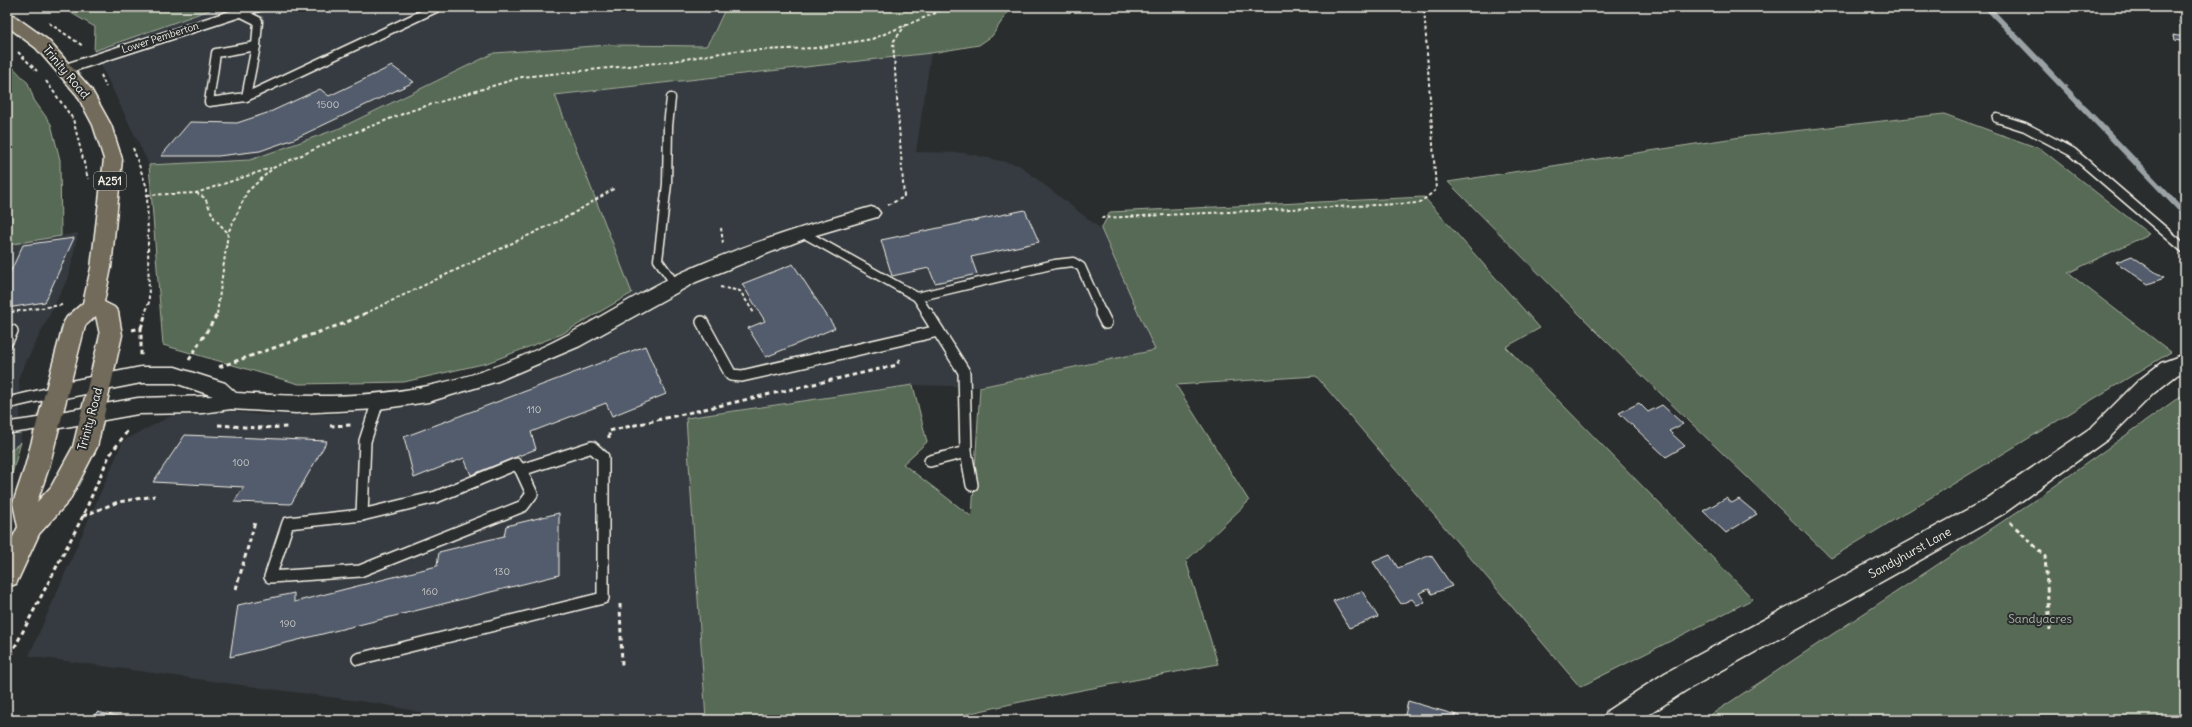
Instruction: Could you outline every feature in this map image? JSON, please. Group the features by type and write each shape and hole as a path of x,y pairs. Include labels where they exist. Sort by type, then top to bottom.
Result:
{"main road":[{"name":"Trinity Road","path":"7,18 42,44 85,92 102,125 113,159 101,268 93,306 108,312 111,335 85,447 60,494 30,527 7,576"},
{"path":"30,527 25,503 37,467 55,392 75,322 93,306"}],"street":[{"name":"Lower Pemberton","path":"65,69 94,58 257,7"},
{"path":"49,422 138,406 202,405 231,401 296,404 378,401 428,394 491,376 573,341 675,284 697,274 803,233 871,213"},
{"name":"Sandyhurst Lane","path":"1617,720 1675,682 1994,507 2100,433 2146,387 2169,369 2185,362"},
{"path":"55,392 141,374 174,375 218,388 231,401"}],"lane":[{"path":"256,46 216,53 209,102 246,97 438,7"},
{"path":"240,12 258,21 256,46 246,97"},
{"path":"671,98 668,126 667,184 658,260 675,284"},
{"path":"1996,118 2025,127 2072,152 2185,249"},
{"path":"803,233 917,297 964,372 966,452 972,484"},
{"path":"917,297 1056,264 1073,262 1081,267 1106,324"},
{"path":"702,322 730,375 742,376 938,331"},
{"path":"7,332 12,331 7,341"},
{"path":"7,403 55,392"},
{"path":"362,515 365,441 378,401"},
{"path":"7,428 49,422"},
{"path":"358,659 603,598 603,457 592,447 521,470"},
{"path":"930,460 966,452"},
{"path":"516,464 521,470 532,494 523,506 360,571 270,577 288,522 362,515 436,497 516,464"}],"path":[{"path":"147,195 196,193 273,168 335,140 413,110 522,77 667,62 733,51 816,48 872,39 938,12 944,7"},
{"path":"1101,218 1419,203 1436,190 1424,7"},
{"path":"43,20 83,46 94,58 106,88"},
{"path":"871,213 904,197 894,42 905,25"},
{"path":"17,51 41,75"},
{"path":"45,80 73,119 83,153 88,186"},
{"path":"131,144 147,188 149,302 141,328"},
{"path":"188,362 219,311 228,233 246,192 273,168"},
{"path":"217,368 345,323 569,216 615,188"},
{"path":"196,193 205,198 214,218 228,233"},
{"path":"697,274 710,285 740,290 754,313"},
{"path":"7,312 59,304 64,306"},
{"path":"667,420 897,365 906,346 902,339"},
{"path":"7,662 83,516 109,456 131,425"},
{"path":"83,516 111,503 143,496 155,496"},
{"path":"1994,507 2045,556 2050,630"},
{"path":"236,589 255,522"}],"shaded area":[{"path":"218,7 726,7 706,46 609,45 494,53 340,128 250,160 149,165 94,51"},
{"path":"931,53 916,152 965,153 1019,165 1101,229 1155,350 980,387 913,385 686,418 706,720 457,720 381,704 29,656 123,441 188,407 264,415 340,414 409,405 469,391 528,370 582,346 631,293 550,96"},
{"path":"78,233 69,276 19,376 21,442 7,487 7,245"}],"green space":[{"path":"61,7 218,7 94,51 95,27"},
{"path":"726,7 1011,7 992,36 979,45 931,53 555,95 632,293 562,334 487,363 404,382 299,384 163,345 149,165 250,160 340,128 494,53 609,45 706,46"},
{"path":"7,61 28,83 34,100 51,124 60,160 61,236 7,245"},
{"path":"1944,114 2041,149 2149,234 2068,273 2171,352 1831,558 1604,339 1448,182 1741,137"},
{"path":"1424,197 1540,328 1506,347 1753,599 1580,687 1316,376 1176,385 1249,501 1186,561 1218,664 1020,702 940,720 706,720 686,418 913,385 927,442 903,464 972,517 980,387 1155,350 1101,229 1110,212"},
{"name":"Sandyacres","path":"2185,393 2185,720 1703,720 2038,498"},
{"path":"21,442 12,474 7,484 7,453"}],"building":[{"path":"2172,7 2185,7 2185,13 2173,11"},
{"path":"2179,21 2185,22 2185,42 2175,40 2174,35 2184,37"},
{"path":"392,66 414,82 294,139 260,151 218,156 161,156 190,122 237,123 270,112 320,89 329,96"},
{"path":"1025,210 1039,242 971,257 977,274 935,283 929,268 892,276 881,240"},
{"path":"74,238 45,302 7,308 7,279 23,245"},
{"path":"2132,256 2164,278 2148,284 2116,262"},
{"path":"793,264 835,328 766,357 748,328 765,321 742,284"},
{"path":"645,346 666,394 612,416 606,403 531,432 536,449 471,475 464,458 414,478 404,437"},
{"path":"1639,403 1648,412 1662,405 1683,424 1669,431 1685,446 1666,457 1619,413"},
{"path":"185,435 327,441 291,504 234,502 244,487 153,482"},
{"path":"1726,498 1732,503 1739,499 1757,514 1726,533 1703,511"},
{"path":"559,513 559,575 230,657 238,605 294,593 294,602 437,566 439,552 504,536 506,526"},
{"path":"1390,555 1398,568 1431,555 1452,586 1432,594 1429,589 1419,593 1425,602 1417,605 1412,599 1401,604 1373,562"},
{"path":"1362,591 1378,617 1349,628 1333,601"},
{"path":"1408,701 1460,716 1460,720 1404,720"},
{"path":"97,712 121,717 119,720 91,720"}],"waterway":[{"path":"1987,7 2185,214"}]}
